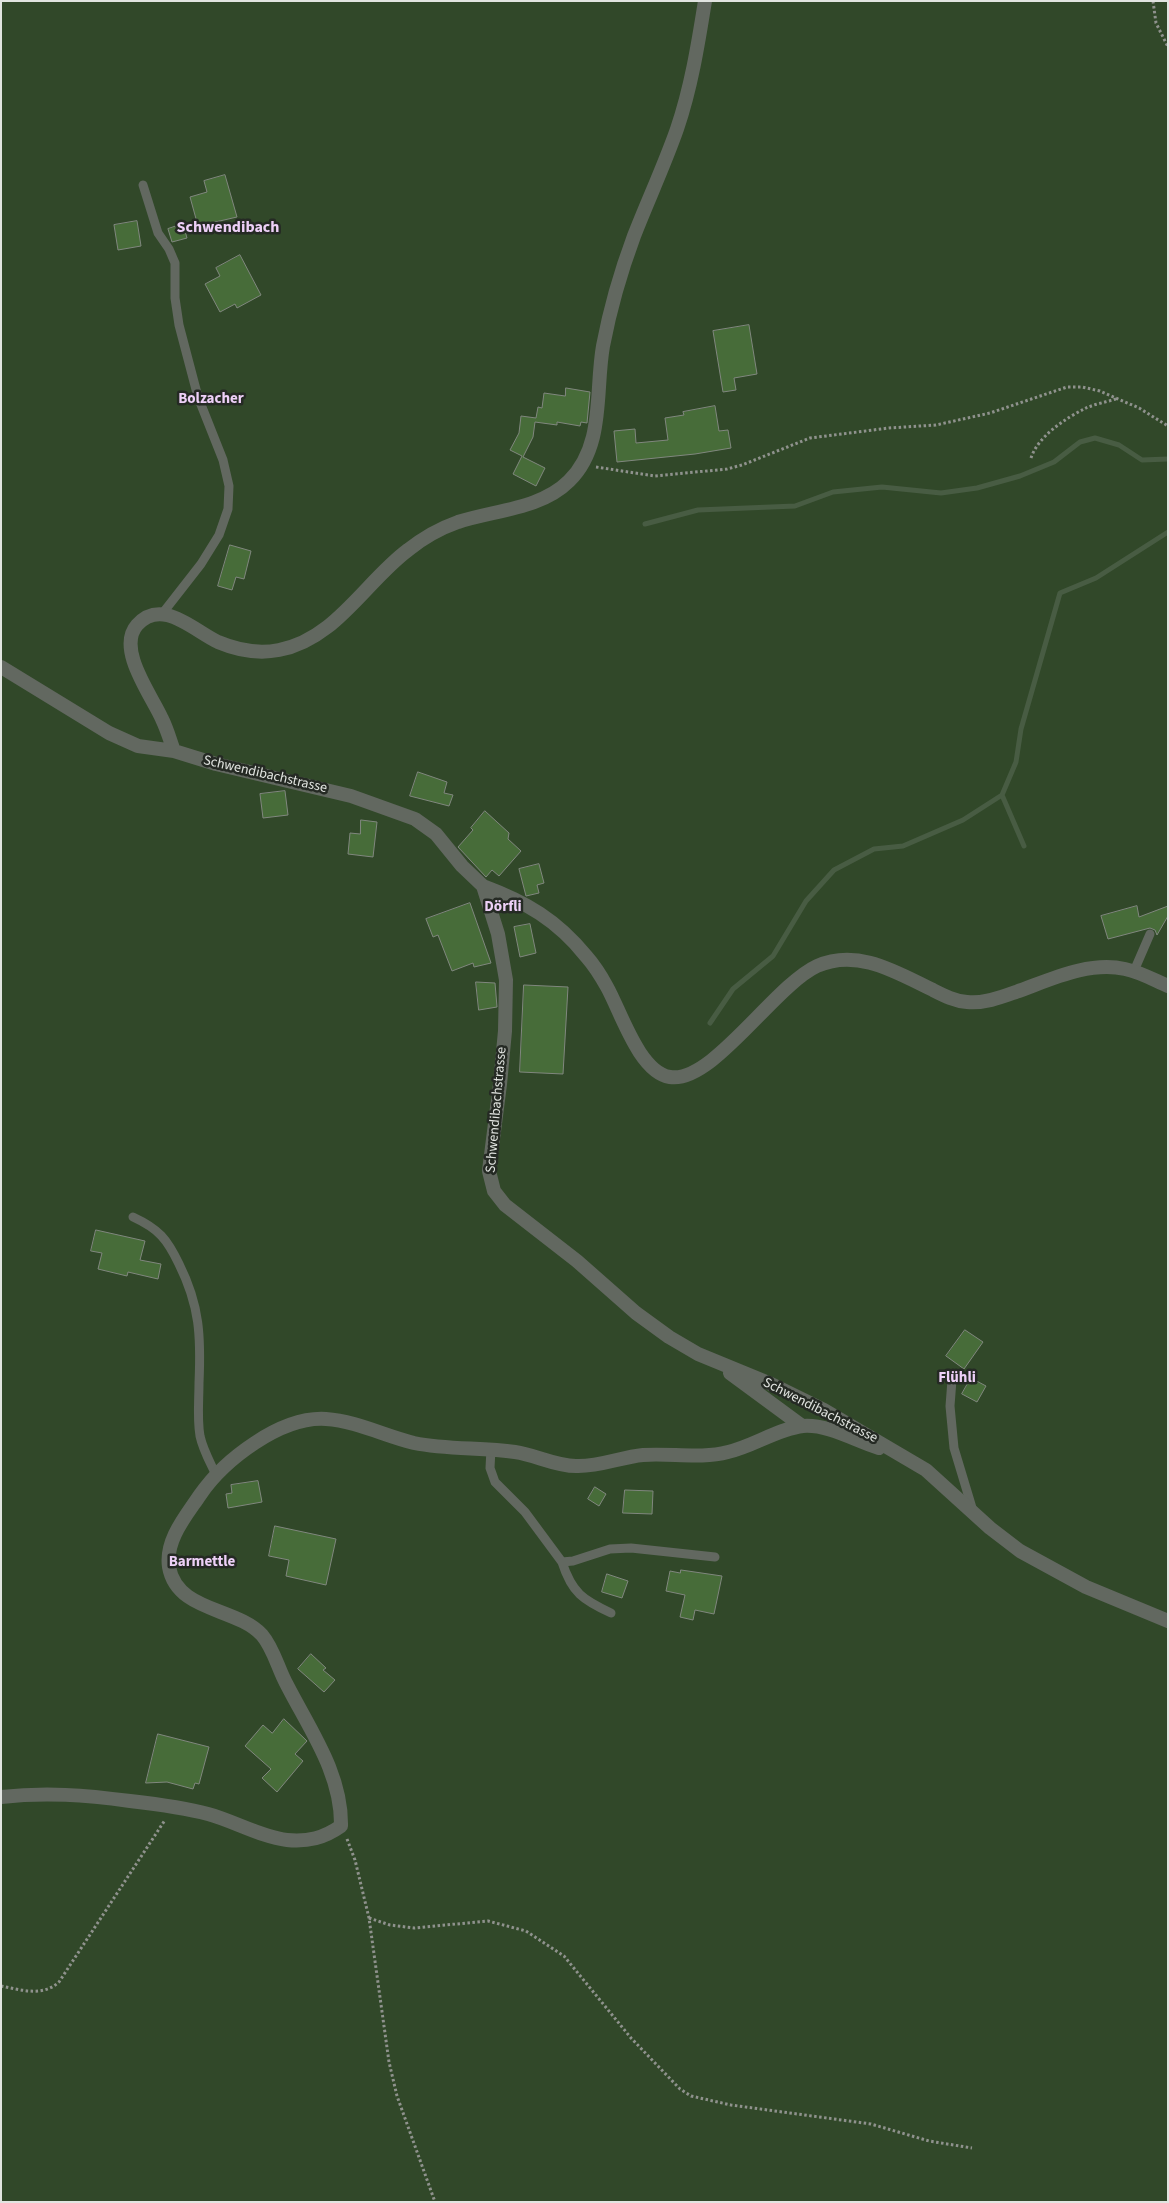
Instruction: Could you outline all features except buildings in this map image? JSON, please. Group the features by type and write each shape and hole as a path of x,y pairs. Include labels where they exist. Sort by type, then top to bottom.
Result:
{"street":[{"path":"174,751 163,720 137,669 130,650 131,634 138,623 154,615 162,614 177,618 220,643 239,649 265,652 291,647 307,640 333,622 379,575 422,540 457,523 548,497 562,488 582,465 592,447 602,351 617,291 627,256 676,131 694,68 705,1"},
{"name":"Schwendibachstrasse","path":"1,667 126,742 146,749 174,751 216,764 351,796 405,815 426,826 436,834 462,866 483,886 498,934 506,980 500,1084 489,1171 494,1191 505,1205 669,1338 715,1362 793,1393 897,1451 926,1470 1007,1543 1086,1587 1168,1620"},
{"path":"483,886 528,905 542,914 571,939 586,956 607,987 645,1061 666,1077 683,1078 701,1069 715,1058 784,990 816,967 833,961 850,960 878,964 954,1000 974,1003 992,1000 1093,968 1118,968 1134,971 1168,986"},
{"path":"715,1362 802,1426"},
{"path":"1,1798 42,1793 70,1794 174,1806 220,1817 286,1840 316,1839 327,1836 341,1826 341,1808 332,1774 269,1645 254,1628 194,1600 178,1586 170,1570 170,1550 174,1537 205,1488 216,1475 253,1445 290,1424 315,1419 341,1421 389,1436 438,1448 491,1450 536,1456 567,1465 585,1466 641,1456 728,1452 802,1426 821,1428 865,1444 897,1451"}],"lane":[{"path":"144,185 151,215 158,233 169,248 175,263 175,298 179,325 205,419 223,460 229,486 228,509 219,535 201,564 162,614"},
{"path":"1134,971 1150,934"},
{"path":"133,1217 154,1227 171,1248 195,1303 200,1339 199,1429 203,1446 216,1475"},
{"path":"952,1380 950,1406 954,1448 973,1512"},
{"path":"491,1450 490,1468 495,1482 526,1512 562,1562 574,1590 588,1602 611,1613"},
{"path":"562,1562 573,1561 610,1549 631,1548 715,1557"}],"path":[{"path":"1153,1 1156,24 1168,47"},
{"path":"582,465 655,476 728,469 810,438 889,428 936,425 990,413 1067,388 1082,387 1100,391 1139,408 1168,426"},
{"path":"1031,458 1034,448 1064,422 1086,408 1117,399"},
{"path":"1,1986 25,1991 40,1991 59,1982 174,1806"},
{"path":"341,1826 355,1860 368,1918 389,2062 398,2096 434,2202"},
{"path":"368,1918 390,1925 414,1928 488,1921 526,1931 564,1956 630,2038 680,2089 691,2096 731,2104 871,2124 929,2141 972,2148"}],"green space":[{"path":"1,1 1168,1 1168,2202 1,2202"}],"waterway":[{"path":"645,524 698,510 795,506 833,492 882,487 941,493 977,488 1020,476 1054,462 1080,442 1095,438 1119,445 1142,460 1168,459"},
{"path":"710,1023 733,989 773,956 806,901 834,870 874,849 903,846 963,820 1002,795 1016,762 1021,729 1060,593 1096,578 1168,532"},
{"path":"1002,795 1024,846"}],"district":[{"name":"Schwendibach","path":"228,228"},
{"name":"Bolzacher","path":"211,400"},
{"name":"Dörfli","path":"503,908"},
{"name":"Flühli","path":"957,1379"},
{"name":"Barmettle","path":"202,1563"}]}
